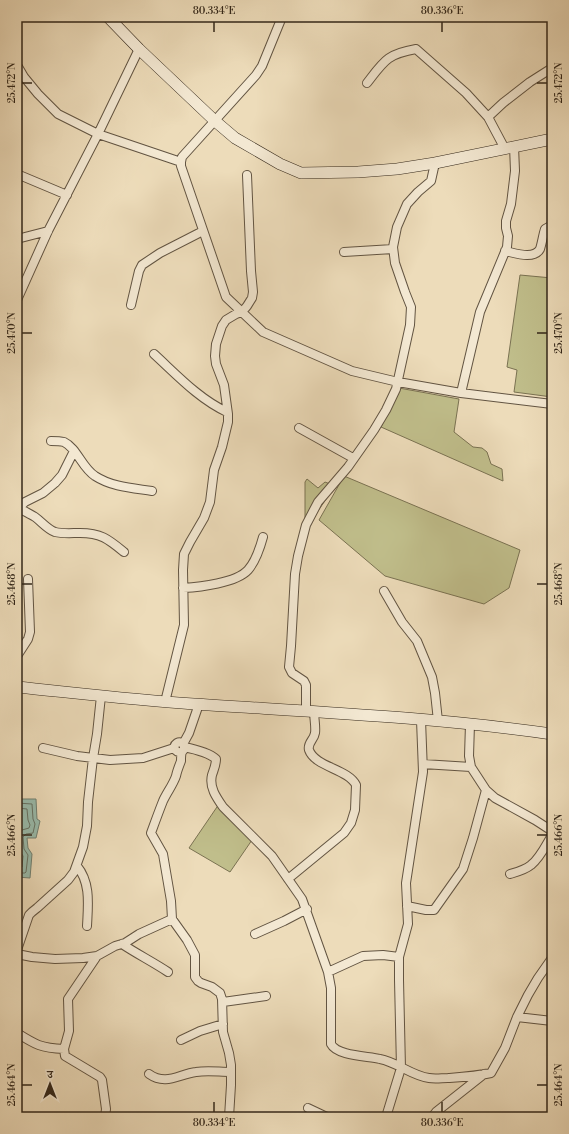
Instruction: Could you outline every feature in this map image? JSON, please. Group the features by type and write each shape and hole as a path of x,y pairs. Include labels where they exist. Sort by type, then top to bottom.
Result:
{"street":[{"path":"108,17 215,122 235,138 280,164 301,173 358,172 397,169 435,163 552,139"},
{"path":"282,17 262,66 256,75 182,157 181,166 226,297 263,332 352,371 398,382 461,393 552,404"},
{"path":"17,300 48,231 98,134 139,49"},
{"path":"368,83 383,63 394,54 416,49 466,93 488,117 510,147 515,171 511,204 506,221 508,236 507,247 480,312 461,393"},
{"path":"17,65 24,77 38,94 58,114 98,134 181,162"},
{"path":"488,117 530,82 552,68"},
{"path":"288,879 344,833 351,823 355,810 356,785 349,777 316,760 309,750 309,744 315,733 306,685 304,681 292,673 289,666 292,646 295,574 298,556 306,525 318,502 348,467 386,410 396,389 410,325 411,306 395,263 393,249 397,228 407,204 431,181 435,163"},
{"path":"17,174 67,195"},
{"path":"165,702 184,625 184,554 204,518 210,502 214,470 227,428 228,412 224,385 216,364 216,344 222,326 226,320 242,312 252,298 253,292 247,175"},
{"path":"505,251 528,255 536,253 540,249 546,229 552,225"},
{"path":"17,239 48,231"},
{"path":"131,305 139,271 144,264 160,253 204,231"},
{"path":"344,252 393,249"},
{"path":"154,354 193,390 211,403 228,412"},
{"path":"299,428 353,458"},
{"path":"51,441 62,442 68,445 89,472 97,477 114,485 152,491"},
{"path":"74,451 62,475 55,483 43,493 25,502 18,509 35,517 46,527 56,532 94,534 102,536 124,552"},
{"path":"183,588 215,584 244,574 253,564 263,537"},
{"path":"17,656 28,639 30,632 28,579"},
{"path":"384,591 402,622 417,642 432,677 436,693 438,721"},
{"path":"17,688 165,702 438,721 495,726 552,734"},
{"path":"17,950 27,920 32,912 68,880 77,866 83,847 87,826 88,802 101,696"},
{"path":"199,704 189,733 181,748 181,760 174,782 163,800 151,833 163,854 169,884 172,920 187,940 195,955 195,977 220,993 223,1002 224,1036 229,1053 231,1072 229,1117"},
{"path":"386,1117 402,1068 399,957 408,924 406,883 423,772 421,720"},
{"path":"470,724 469,756 471,767 486,790 495,798 552,831"},
{"path":"42,748 110,760 143,758 181,748 193,748 213,756 216,759 212,776 212,785 213,791 218,800 223,807 272,856 302,899 307,909 328,972 331,988 332,1046 339,1051 388,1061 424,1077 463,1077 491,1073 505,1048 517,1017 538,978 552,958"},
{"path":"423,764 471,767"},
{"path":"407,906 434,910 463,869 486,790"},
{"path":"510,874 532,865 552,835"},
{"path":"77,866 84,877 87,886 87,926"},
{"path":"255,934 307,909"},
{"path":"17,954 55,960 97,956 115,946 125,943 139,934 172,920"},
{"path":"122,944 168,972"},
{"path":"328,972 363,956 383,955 399,957"},
{"path":"97,956 69,998 69,1031 64,1049 65,1056 100,1077 106,1109 105,1117"},
{"path":"223,1002 266,996"},
{"path":"517,1017 552,1021"},
{"path":"181,1040 200,1031 223,1024"},
{"path":"17,1033 39,1046 64,1049"},
{"path":"149,1074 153,1078 168,1079 195,1072 231,1072"},
{"path":"432,1117 436,1112 484,1074"},
{"path":"308,1108 327,1117"}],"shaded area":[{"path":"520,275 552,278 552,397 514,392 517,370 507,367"},
{"path":"399,388 459,399 454,432 473,447 482,448 487,452 491,464 502,469 503,481 381,427"},
{"path":"344,476 520,550 509,588 484,604 385,576 319,520"},
{"path":"307,479 318,488 325,482 335,486 305,530 305,482"},
{"path":"219,804 252,840 230,872 189,848"}],"water":[{"path":"17,799 36,799 37,819 40,821 36,838 27,838 28,848 32,854 30,878 17,877"}]}
